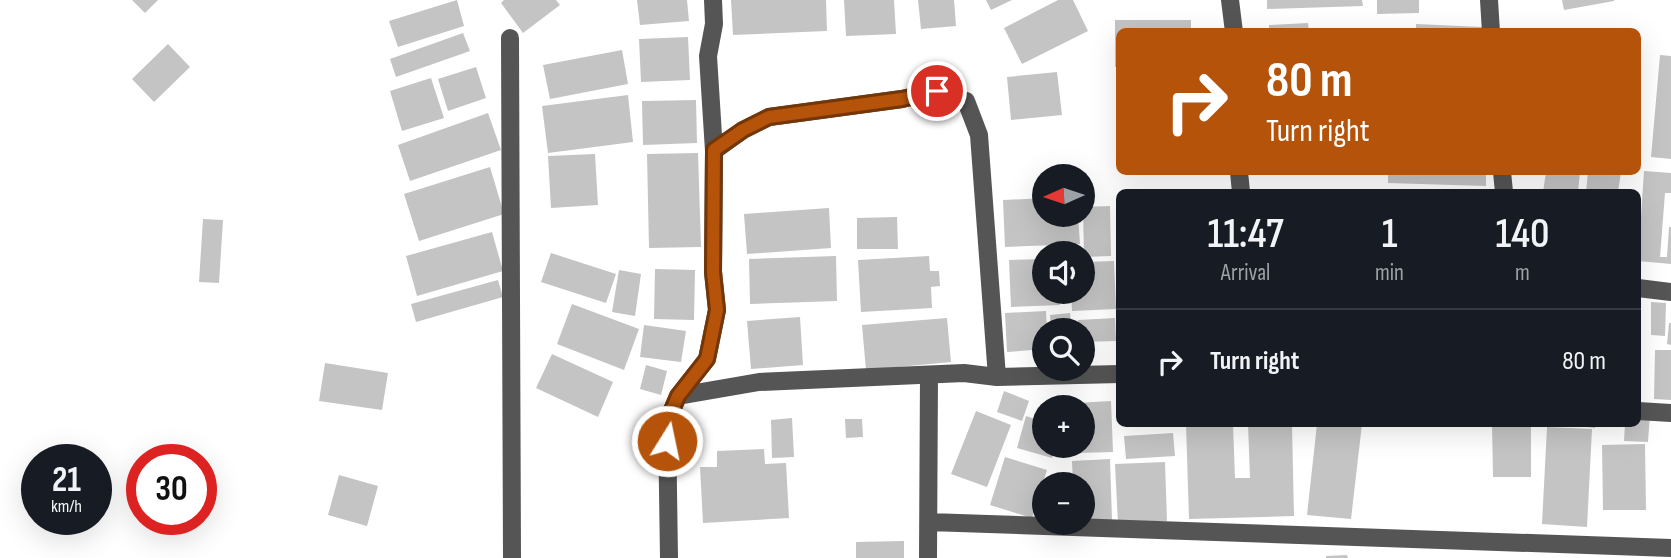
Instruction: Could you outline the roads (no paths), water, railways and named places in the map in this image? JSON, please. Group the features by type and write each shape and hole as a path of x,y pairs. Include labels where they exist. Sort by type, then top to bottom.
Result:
{"street":[{"path":"669,558 667,422 678,396 707,359 717,310 713,272 714,150 708,56 714,24 713,0"},
{"path":"1230,0 1234,28"},
{"path":"1489,0 1491,28"},
{"path":"510,38 512,558"},
{"path":"714,150 743,130 769,117 902,99 937,91 966,101 979,135 997,377"},
{"path":"1641,288 1671,292"},
{"path":"678,396 759,382 964,373 997,377 1116,374"},
{"path":"928,558 929,375"},
{"path":"1641,411 1671,413"},
{"path":"929,522 1671,548"}]}
